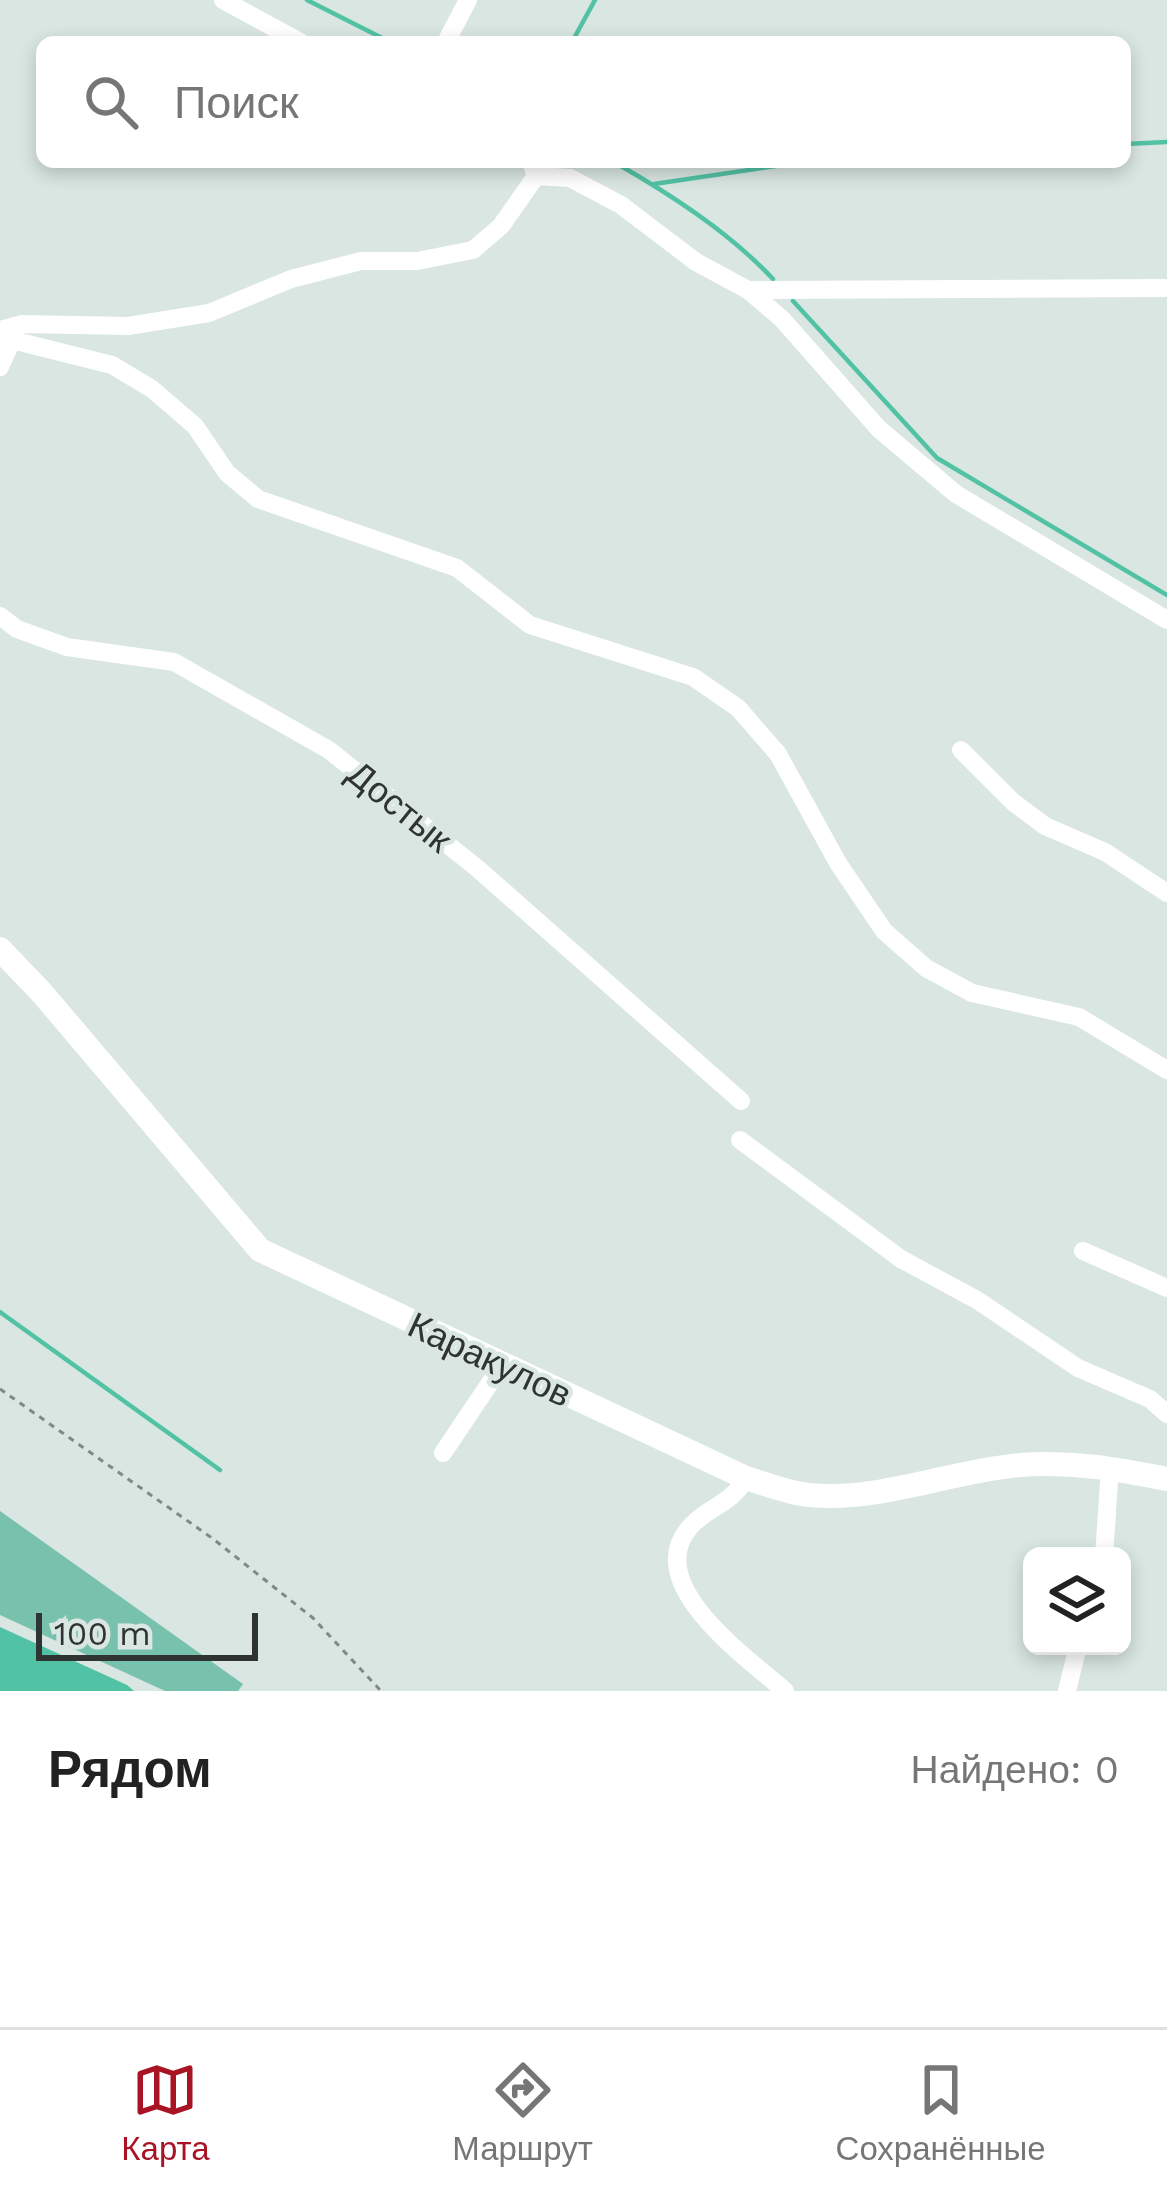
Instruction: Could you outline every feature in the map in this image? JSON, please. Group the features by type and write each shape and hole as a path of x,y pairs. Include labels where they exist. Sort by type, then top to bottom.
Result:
{"main road":[{"name":"Каракулов","path":"0,949 260,1250 746,1478 804,1495 842,1496 1014,1466 1071,1463 1167,1479"}],"street":[{"path":"223,0 289,36"},
{"path":"449,36 468,0"},
{"path":"4,334 22,324 128,326 209,313 291,279 361,261 417,261 472,250 502,226 533,169 570,178 621,206 696,262 748,290 782,319 879,429 956,494 1167,620"},
{"path":"748,290 1167,288"},
{"path":"0,367 4,334"},
{"path":"4,334 112,365 152,389 195,427 227,473 258,499 457,568 530,625 693,677 738,708 778,754 838,863 884,931 926,968 972,992 1079,1017 1167,1070"},
{"name":"Достык","path":"0,616 17,628 67,647 174,662 329,750 477,868 741,1101"},
{"path":"961,749 1013,802 1045,826 1105,851 1167,893"},
{"path":"740,1140 901,1259 977,1300 1078,1368 1150,1400 1167,1414"},
{"path":"1083,1251 1167,1288"},
{"path":"443,1453 502,1365"},
{"path":"1105,1547 1110,1468"},
{"path":"746,1478 735,1497 689,1528 678,1553 678,1578 694,1608 785,1691"},
{"path":"1067,1691 1076,1655"}],"path":[{"path":"0,1389 212,1538 313,1618 381,1691"}],"shaded area":[{"path":"0,1511 243,1684 238,1691 165,1691 0,1615"},
{"path":"0,1627 127,1685 134,1691 0,1691"}],"waterway":[{"path":"307,0 378,36"},
{"path":"575,36 595,0"},
{"path":"1131,144 1167,142"},
{"path":"624,168 698,215 773,279"},
{"path":"654,184 762,168"},
{"path":"793,301 937,458 1167,595"},
{"path":"0,1312 220,1470"}]}
